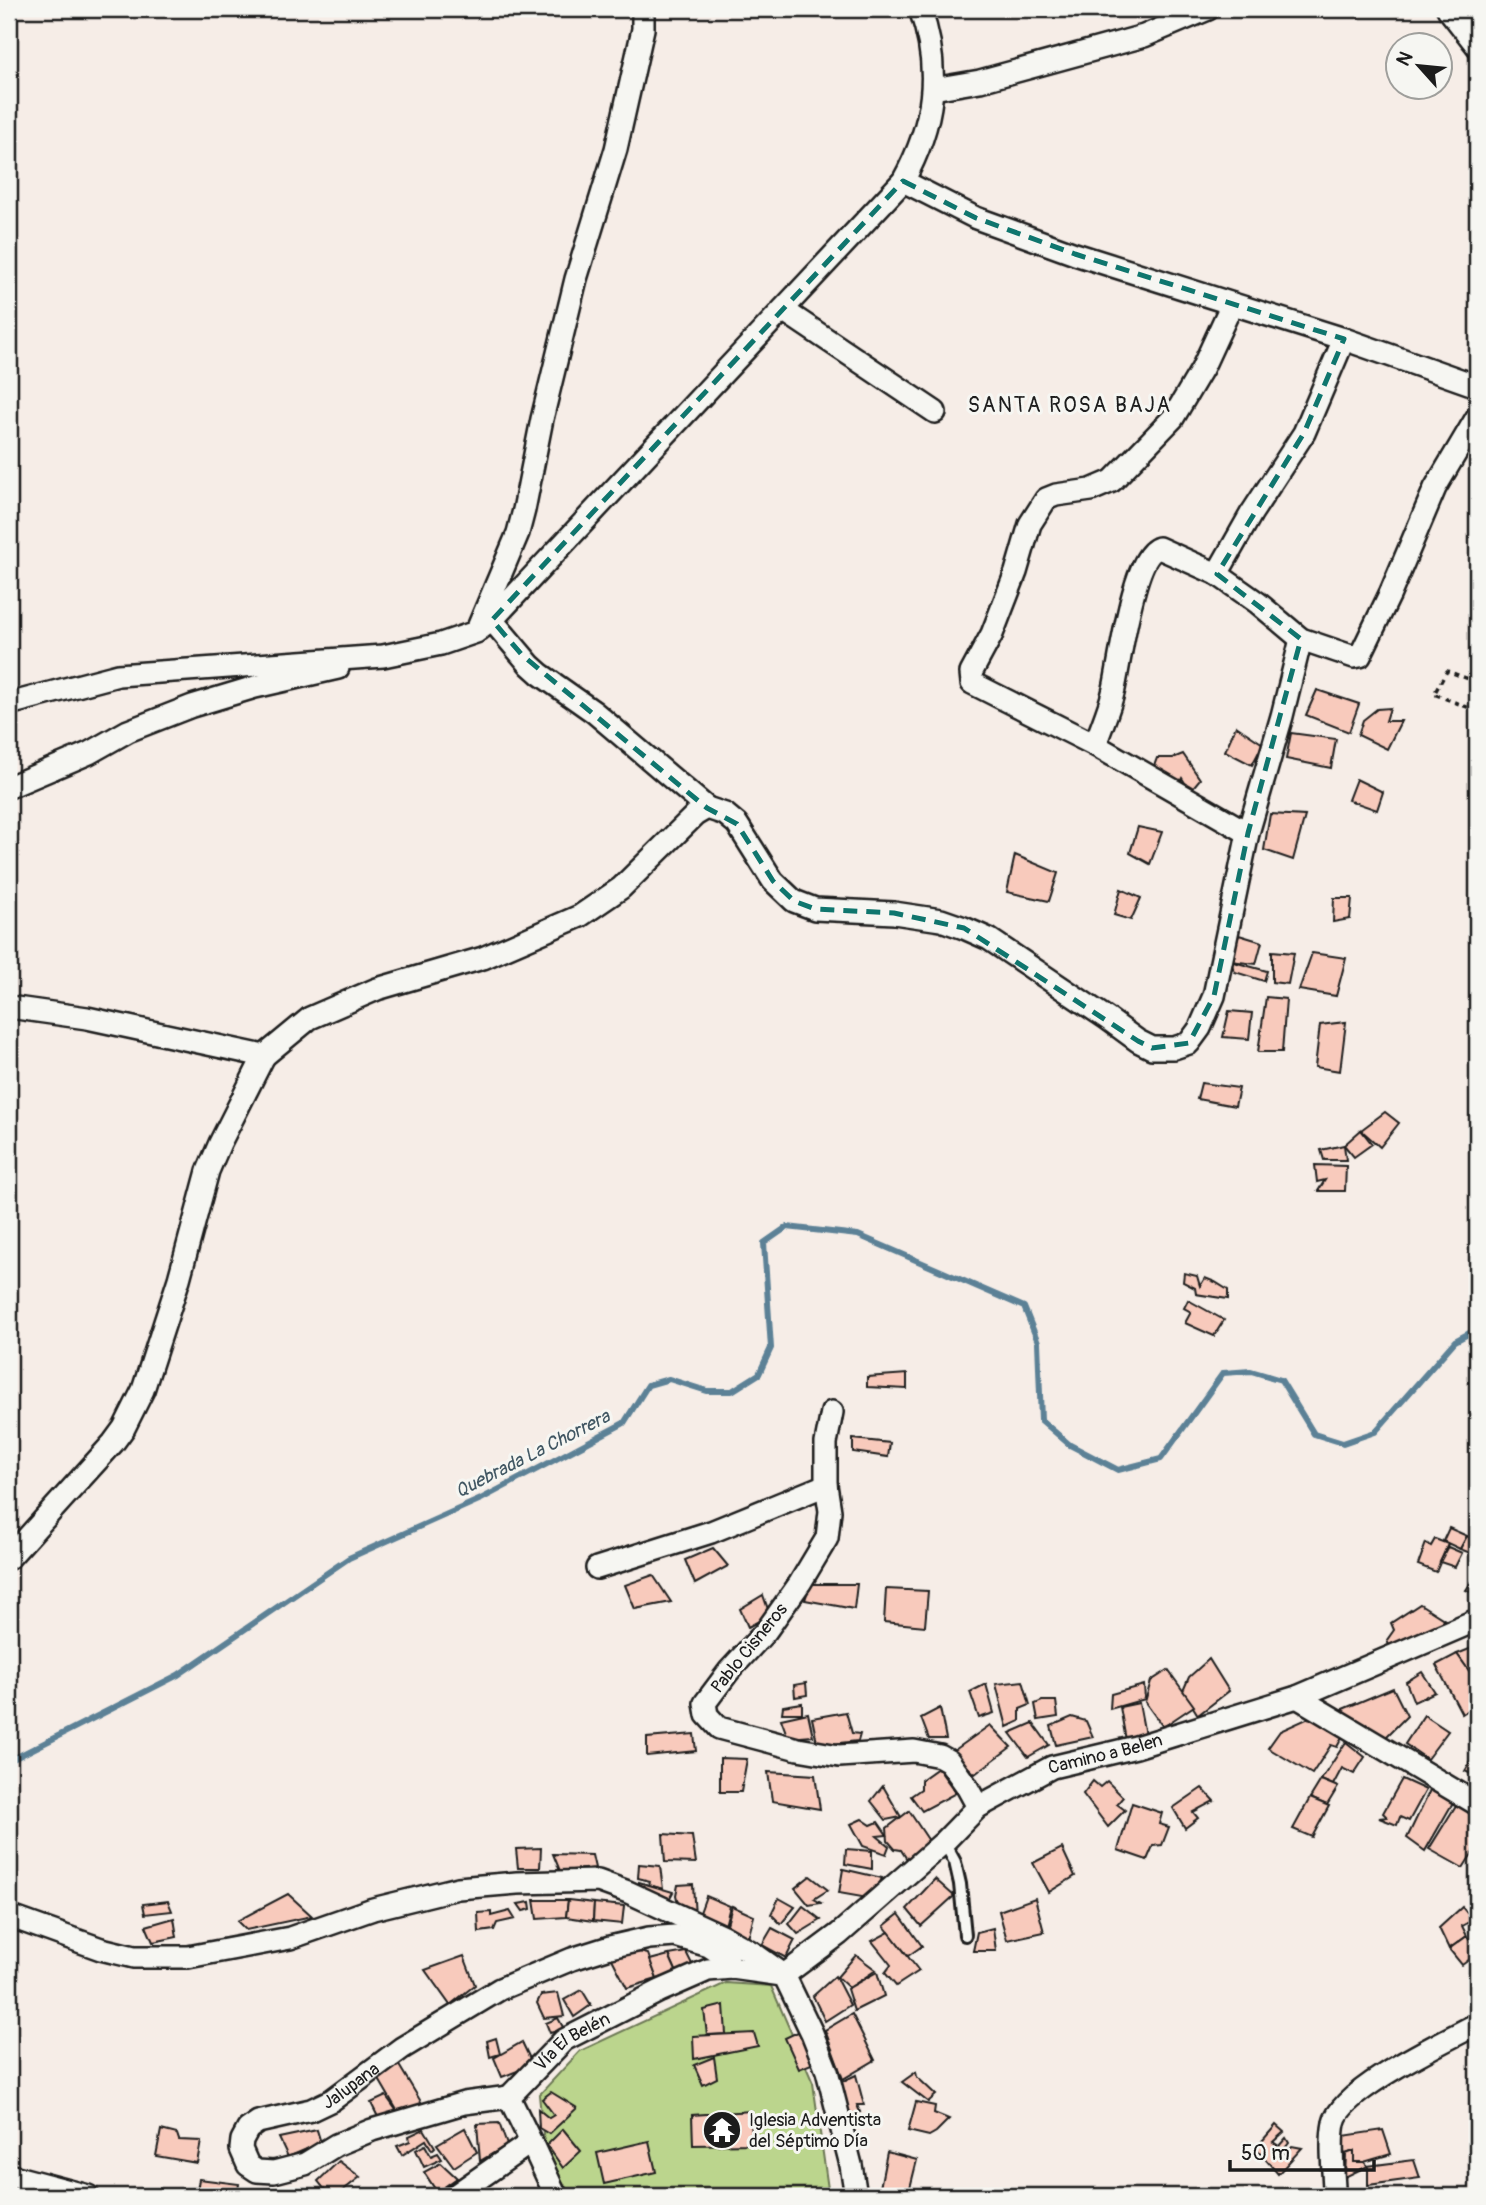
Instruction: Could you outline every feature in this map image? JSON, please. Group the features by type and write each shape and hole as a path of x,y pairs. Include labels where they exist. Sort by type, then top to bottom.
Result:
{"street":[{"path":"484,626 524,510 542,419 576,279 616,149 643,29 643,9"},
{"path":"9,787 89,753 128,731 192,706 255,687 441,644 484,626 903,181 923,137 933,89 932,55 920,9"},
{"path":"933,89 980,81 1144,36 1208,9"},
{"path":"1448,9 1477,46"},
{"path":"903,181 975,218 1075,254 1344,339 1477,386"},
{"path":"1232,304 1202,369 1173,418 1112,481 1091,490 1046,499 1031,524 992,634 971,673 972,683 1095,745 1248,833"},
{"path":"783,310 935,412"},
{"path":"1217,574 1251,514 1304,433 1344,339"},
{"path":"1095,745 1114,690 1122,641 1146,559 1152,550 1159,548 1217,574 1258,603 1301,639 1354,657 1360,656 1390,594 1435,488 1477,417"},
{"path":"484,626 530,665 594,712 707,808 725,814 737,824 773,881 794,901 815,909 894,913 940,920 964,928 989,939 1152,1048 1174,1048 1189,1044 1200,1028 1214,996 1248,833 1301,639"},
{"path":"9,704 118,675 383,656"},
{"path":"9,1558 124,1428 143,1390 179,1279 208,1171 264,1056 310,1017 377,989 483,958 580,916 621,888 695,815 707,808"},
{"path":"9,1007 87,1018 264,1056"},
{"name":"Pablo Cisneros","path":"832,1412 826,1443 830,1511 827,1538 800,1583 766,1631 729,1671 705,1703 707,1716 719,1728 798,1749 839,1756 914,1752 940,1756 949,1761 978,1807"},
{"path":"597,1568 711,1532 827,1485"},
{"name":"Camino a Belen","path":"784,1975 839,1934 944,1842 978,1807 1052,1767 1136,1747 1297,1698 1477,1620"},
{"path":"1297,1698 1477,1804"},
{"path":"9,1916 100,1949 134,1956 188,1957 290,1938 373,1909 458,1888 598,1881 721,1935 784,1975 827,2071 852,2165 856,2196"},
{"name":"Jalupana","path":"509,2097 464,2103 372,2130 336,2145 305,2164 274,2172 257,2171 248,2165 242,2156 242,2140 248,2129 258,2122 311,2110 332,2100 402,2048 500,1989 572,1959 649,1938 675,1936 709,1946 727,1958 732,1968"},
{"name":"Vía El Belén","path":"509,2097 564,2040 708,1970 732,1968 784,1975"},
{"path":"1332,2196 1334,2122 1349,2099 1386,2074 1477,2024"},
{"path":"509,2097 556,2196"},
{"path":"454,2196 531,2142"},
{"path":"9,2175 88,2196"}],"lane":[{"path":"944,1842 955,1862 960,1884 965,1935"}],"path":[{"path":"1477,682 1447,671 1434,694 1477,711"}],"highlighted area":[{"path":"903,181 976,218 1075,254 1344,339 1304,433 1217,574 1301,639 1248,833 1214,996 1189,1043 1152,1048 1138,1041 964,928 894,913 815,909 794,901 773,881 737,824 707,808 522,655 492,620"}],"green space":[{"path":"726,1983 771,1986 813,2083 829,2196 571,2196 545,2152 539,2095 580,2051"}],"building":[{"path":"1317,690 1359,704 1349,732 1306,715"},
{"path":"1390,708 1386,721 1401,721 1387,749 1358,735 1363,720 1377,709"},
{"path":"1236,726 1263,744 1252,765 1225,751"},
{"path":"1291,733 1336,739 1331,768 1286,759"},
{"path":"1183,754 1200,779 1190,791 1182,778 1175,792 1151,774 1157,758 1173,758"},
{"path":"1356,779 1383,792 1377,810 1348,800"},
{"path":"1270,814 1305,816 1293,860 1264,850"},
{"path":"1138,827 1162,832 1150,864 1130,853"},
{"path":"1015,855 1058,873 1049,901 1007,892"},
{"path":"1121,889 1141,898 1131,920 1114,915"},
{"path":"1334,898 1352,898 1350,919 1333,922"},
{"path":"1239,935 1262,942 1256,964 1230,961"},
{"path":"1272,951 1294,953 1288,984 1272,982"},
{"path":"1312,953 1346,958 1336,996 1299,990"},
{"path":"1230,961 1267,971 1264,981 1235,972"},
{"path":"1266,997 1286,999 1282,1052 1258,1052"},
{"path":"1229,1011 1252,1013 1249,1039 1223,1037"},
{"path":"1346,1022 1340,1071 1315,1067 1320,1025"},
{"path":"1201,1083 1239,1088 1235,1106 1197,1099"},
{"path":"1385,1112 1399,1123 1380,1147 1361,1130"},
{"path":"1361,1130 1372,1144 1354,1157 1344,1145"},
{"path":"1344,1145 1346,1160 1324,1160 1321,1150"},
{"path":"1315,1165 1346,1166 1345,1191 1318,1191 1325,1180 1317,1182"},
{"path":"1184,1273 1197,1276 1200,1286 1205,1278 1215,1282 1228,1290 1228,1299 1196,1294 1195,1288 1183,1282"},
{"path":"1188,1300 1224,1320 1214,1336 1185,1323 1191,1312 1184,1308"},
{"path":"907,1374 907,1389 867,1387 867,1377"},
{"path":"853,1439 890,1443 888,1457 853,1452"},
{"path":"1449,1528 1467,1536 1460,1549 1443,1541"},
{"path":"1467,1536 1477,1541 1473,1554 1460,1549"},
{"path":"1435,1539 1448,1544 1436,1572 1418,1565 1426,1543 1431,1546"},
{"path":"1448,1547 1462,1553 1455,1567 1440,1562"},
{"path":"713,1548 728,1566 695,1584 685,1560"},
{"path":"653,1575 671,1602 635,1609 625,1585"},
{"path":"1477,1576 1477,1595 1466,1590"},
{"path":"810,1584 857,1584 854,1609 805,1600"},
{"path":"886,1589 928,1591 925,1626 884,1622"},
{"path":"763,1595 770,1615 748,1627 740,1609"},
{"path":"1420,1604 1445,1620 1423,1640 1391,1651 1387,1640 1394,1630 1391,1623"},
{"path":"1477,1646 1477,1682 1457,1654"},
{"path":"1457,1654 1477,1682 1477,1704 1462,1714 1436,1665"},
{"path":"1209,1659 1229,1691 1198,1715 1183,1691 1189,1677"},
{"path":"1168,1670 1194,1706 1163,1727 1145,1702 1151,1681"},
{"path":"1422,1672 1435,1692 1414,1702 1406,1682"},
{"path":"1023,1681 1030,1705 1020,1709 1020,1721 1007,1727 996,1684"},
{"path":"806,1683 807,1695 795,1697 794,1685"},
{"path":"986,1684 994,1713 979,1718 970,1692"},
{"path":"1144,1685 1145,1699 1110,1709 1111,1694"},
{"path":"1393,1688 1407,1716 1385,1738 1338,1711"},
{"path":"1056,1701 1058,1717 1038,1720 1035,1704"},
{"path":"802,1703 802,1713 782,1713 783,1706"},
{"path":"1139,1703 1146,1740 1127,1746 1120,1707"},
{"path":"940,1708 946,1739 929,1739 921,1718"},
{"path":"846,1712 852,1733 860,1734 858,1741 830,1744 817,1742 812,1718"},
{"path":"808,1713 813,1736 788,1738 781,1719"},
{"path":"1424,1715 1448,1731 1427,1759 1405,1744"},
{"path":"1072,1717 1086,1721 1093,1737 1056,1745 1051,1726"},
{"path":"1311,1717 1344,1734 1337,1747 1331,1745 1312,1774 1268,1748 1280,1731"},
{"path":"1033,1723 1049,1745 1028,1757 1010,1733"},
{"path":"990,1725 1011,1747 975,1774 952,1752"},
{"path":"694,1734 696,1751 647,1756 647,1738"},
{"path":"1346,1742 1365,1757 1354,1774 1342,1768 1333,1785 1321,1780"},
{"path":"1477,1751 1477,1777 1465,1771"},
{"path":"720,1758 747,1759 741,1792 720,1792"},
{"path":"938,1768 956,1793 922,1811 911,1796 921,1789 921,1780"},
{"path":"768,1772 815,1775 820,1809 772,1801"},
{"path":"1402,1779 1426,1790 1409,1821 1400,1817 1397,1825 1379,1818 1387,1817 1383,1813"},
{"path":"1321,1780 1338,1787 1327,1805 1310,1798"},
{"path":"1093,1781 1100,1787 1107,1781 1123,1797 1117,1804 1125,1810 1108,1827 1083,1794"},
{"path":"883,1786 901,1817 886,1820 871,1801"},
{"path":"1202,1788 1214,1801 1193,1812 1198,1818 1185,1828 1173,1808"},
{"path":"1431,1788 1455,1799 1425,1851 1407,1838"},
{"path":"1310,1798 1329,1806 1312,1837 1293,1829"},
{"path":"1458,1802 1477,1813 1477,1846 1463,1868 1429,1849"},
{"path":"1132,1803 1162,1813 1159,1824 1169,1827 1162,1845 1153,1846 1147,1860 1118,1850"},
{"path":"909,1811 933,1847 910,1864 901,1850 895,1849 888,1841 887,1828"},
{"path":"862,1819 871,1825 878,1822 887,1835 877,1836 889,1846 886,1854 863,1846 851,1824"},
{"path":"663,1834 692,1836 696,1863 665,1862"},
{"path":"541,1848 540,1868 518,1868 516,1849"},
{"path":"1062,1848 1075,1876 1049,1892 1033,1863"},
{"path":"846,1849 872,1851 872,1869 845,1864"},
{"path":"553,1854 592,1855 595,1868 560,1871"},
{"path":"639,1864 660,1866 663,1889 638,1878"},
{"path":"843,1869 882,1878 873,1899 839,1893"},
{"path":"810,1876 828,1890 814,1899 821,1903 809,1905 795,1888"},
{"path":"935,1879 954,1896 921,1926 907,1909"},
{"path":"639,1882 673,1892 667,1903 639,1895"},
{"path":"693,1884 695,1917 680,1911 676,1895 678,1885"},
{"path":"288,1894 312,1916 246,1930 237,1921"},
{"path":"706,1896 730,1906 725,1926 698,1918"},
{"path":"779,1898 795,1907 781,1924 771,1914"},
{"path":"1035,1898 1044,1932 1007,1940 999,1911"},
{"path":"534,1900 568,1900 566,1917 537,1919"},
{"path":"568,1900 594,1903 593,1921 566,1917"},
{"path":"168,1901 172,1911 145,1914 143,1904"},
{"path":"530,1902 531,1909 523,1911 518,1904"},
{"path":"594,1903 624,1906 622,1924 593,1921"},
{"path":"732,1906 754,1916 747,1942 726,1928"},
{"path":"803,1906 821,1920 798,1934 789,1924"},
{"path":"1462,1907 1473,1920 1462,1926 1467,1936 1449,1949 1439,1928"},
{"path":"510,1911 515,1919 497,1923 494,1930 479,1932 478,1913 491,1912 491,1916"},
{"path":"899,1914 922,1946 908,1956 884,1926"},
{"path":"174,1918 177,1937 153,1942 146,1926"},
{"path":"772,1928 795,1940 786,1958 762,1945"},
{"path":"993,1928 996,1951 973,1951 977,1932"},
{"path":"889,1932 919,1971 896,1986 885,1973 891,1965 872,1941"},
{"path":"1467,1936 1477,1949 1477,1954 1462,1965 1449,1949"},
{"path":"686,1952 692,1964 677,1973 669,1955"},
{"path":"609,1953 648,1954 657,1979 627,1988"},
{"path":"669,1955 677,1973 657,1979 650,1960"},
{"path":"856,1955 876,1970 849,1988 837,1977"},
{"path":"464,1956 475,1985 450,2005 425,1970"},
{"path":"877,1972 884,1996 854,2011 847,1989"},
{"path":"835,1976 850,2005 825,2021 813,1996"},
{"path":"582,1990 591,2005 574,2017 564,2000"},
{"path":"558,1993 564,2016 544,2018 537,2003 541,1995"},
{"path":"724,2005 726,2034 707,2035 704,2010"},
{"path":"852,2014 875,2060 843,2079 825,2030"},
{"path":"558,2018 564,2029 550,2033 546,2023"},
{"path":"802,2030 814,2063 799,2069 785,2038"},
{"path":"754,2033 758,2046 694,2059 693,2036"},
{"path":"496,2038 500,2054 490,2057 487,2041"},
{"path":"522,2042 533,2065 502,2077 494,2058"},
{"path":"714,2057 717,2078 703,2085 694,2065"},
{"path":"397,2062 423,2105 401,2117 377,2076"},
{"path":"916,2072 917,2077 936,2095 928,2102 902,2082"},
{"path":"856,2075 864,2105 857,2105 860,2112 849,2115 841,2082"},
{"path":"551,2092 577,2108 549,2134 539,2128 538,2109 549,2118 554,2115 542,2099"},
{"path":"386,2096 401,2117 381,2123 371,2103"},
{"path":"916,2102 935,2106 934,2113 949,2119 929,2136 908,2131"},
{"name":"Iglesia Adventista del Séptimo Día","path":"751,2111 752,2144 693,2145 692,2115"},
{"path":"499,2123 507,2145 480,2161 477,2124"},
{"path":"1276,2125 1284,2132 1273,2142 1279,2146 1286,2138 1289,2143 1282,2152 1286,2154 1292,2146 1302,2148 1278,2174 1256,2148"},
{"path":"465,2128 477,2152 454,2167 437,2144"},
{"path":"424,2129 435,2147 432,2150 426,2140 402,2155 397,2146 410,2141 409,2136"},
{"path":"563,2129 581,2151 563,2168 547,2145"},
{"path":"161,2130 177,2134 179,2140 201,2141 197,2163 156,2156"},
{"path":"317,2130 321,2143 288,2157 279,2138"},
{"path":"1383,2130 1391,2154 1364,2162 1354,2162 1354,2151 1346,2154 1343,2152 1343,2136"},
{"path":"649,2141 656,2172 604,2184 597,2153"},
{"path":"425,2145 431,2156 438,2153 442,2159 424,2167 416,2150"},
{"path":"1354,2151 1354,2162 1364,2162 1368,2166 1345,2177 1346,2154"},
{"path":"887,2152 917,2160 908,2196 900,2196 880,2188"},
{"path":"1414,2160 1420,2178 1368,2185 1368,2166"},
{"path":"339,2161 360,2177 336,2196 330,2196 318,2181"},
{"path":"441,2163 457,2178 437,2192 424,2172"},
{"path":"199,2179 239,2184 237,2196 196,2196"}],"waterway":[{"name":"Quebrada La Chorrera","path":"9,1761 178,1675 349,1558 481,1499 624,1423 648,1385 669,1379 707,1391 732,1391 759,1374 771,1348 764,1243 787,1227 858,1235 1024,1307 1038,1342 1041,1420 1070,1445 1118,1470 1161,1459 1223,1373 1251,1371 1281,1380 1314,1434 1343,1443 1375,1432 1455,1341 1477,1329"}],"place":[{"name":"Iglesia Adventista del Séptimo Día","path":"722,2130"}],"district":[{"name":"SANTA ROSA BAJA","path":"1070,405"}]}
